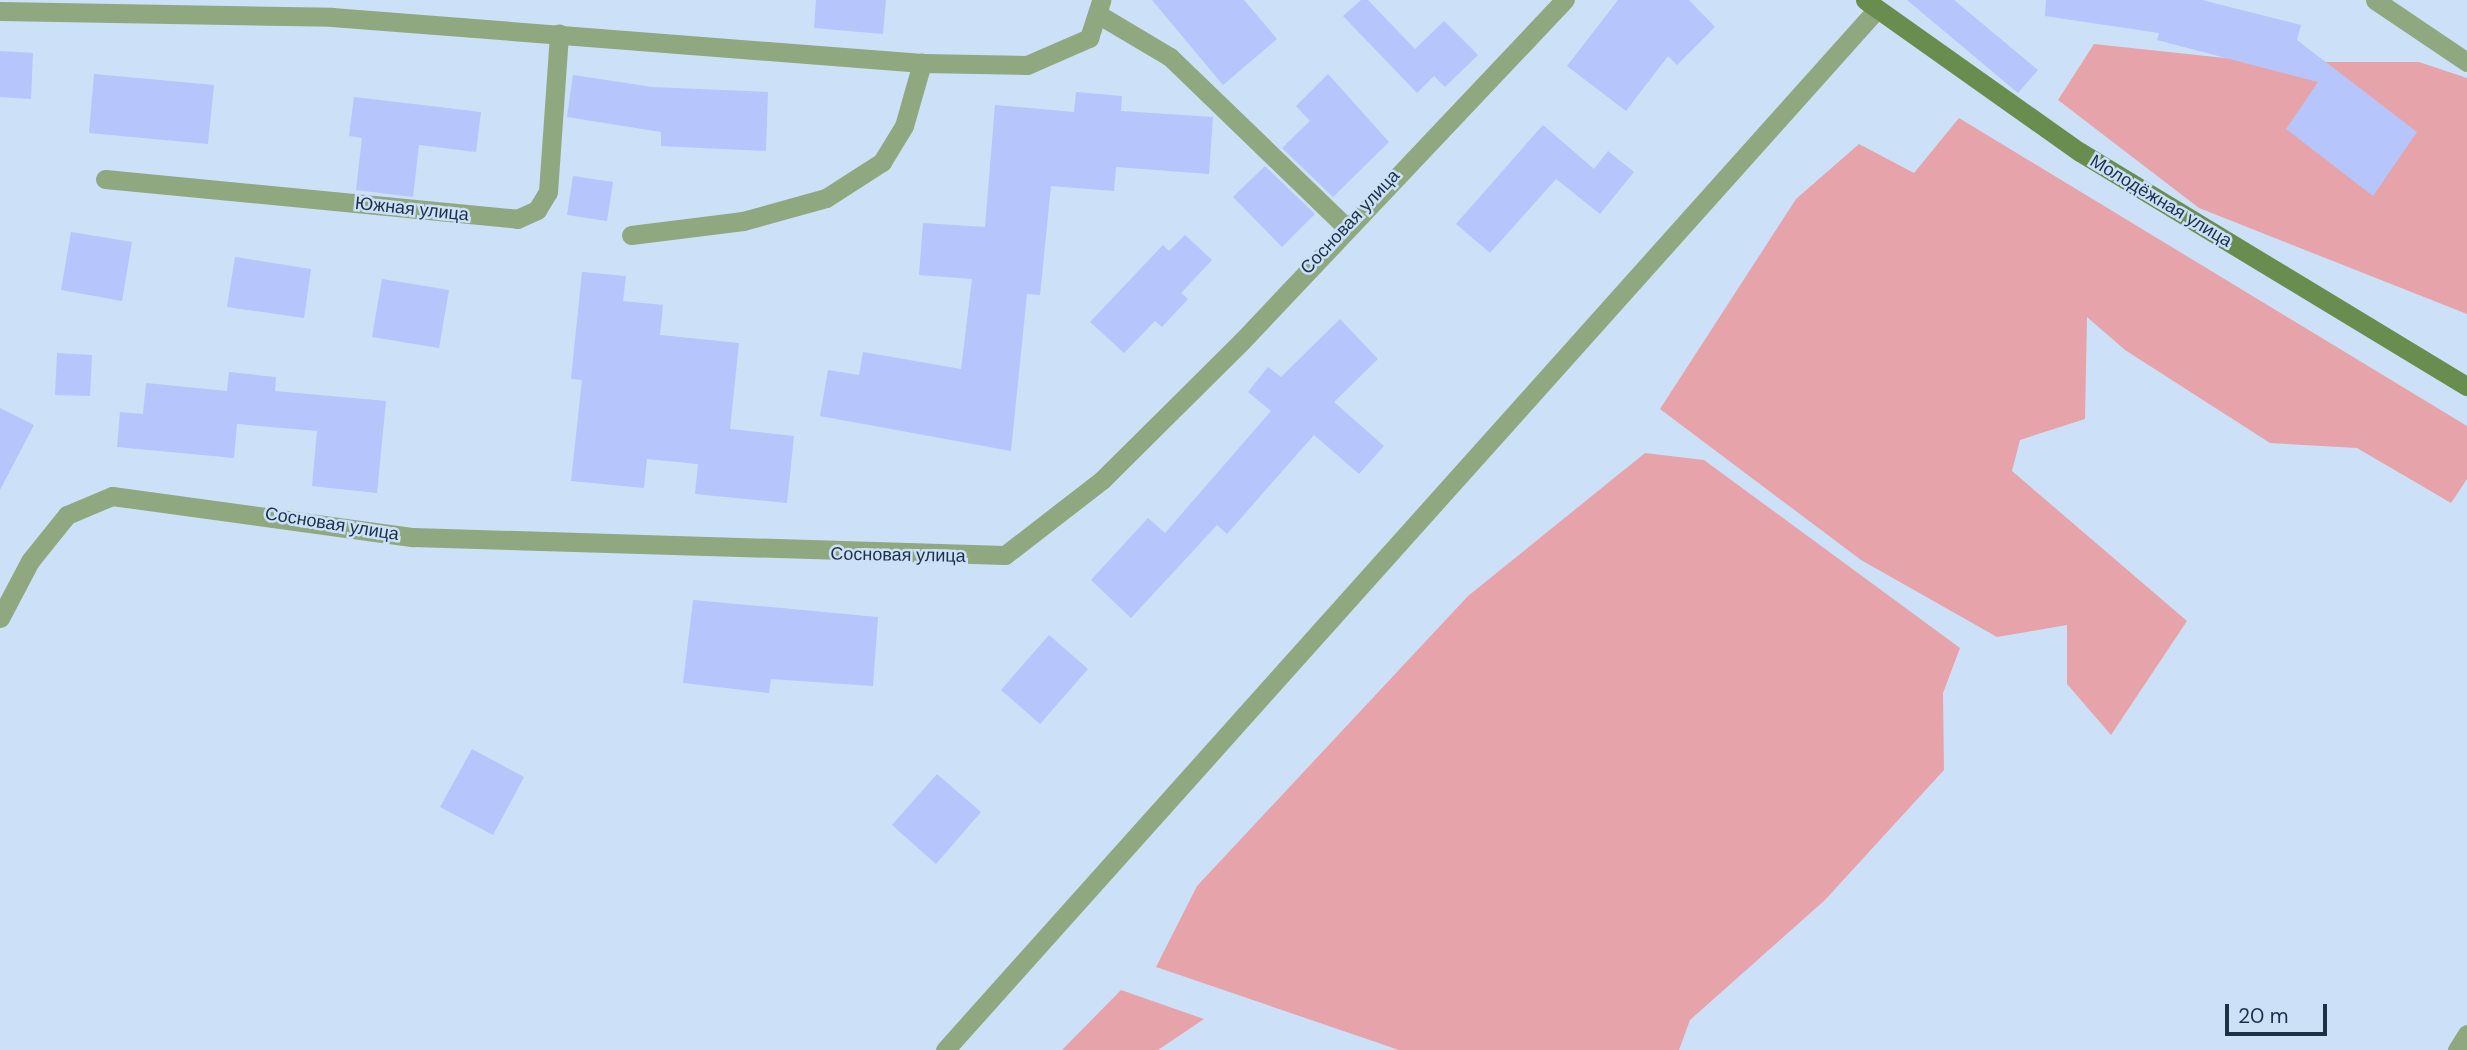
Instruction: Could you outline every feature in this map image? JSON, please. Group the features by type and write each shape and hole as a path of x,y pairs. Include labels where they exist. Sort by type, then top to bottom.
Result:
{"main road":[{"name":"Молодёжная улица","path":"1871,4 2080,152 2467,386"}],"street":[{"name":"Сосновая улица","path":"0,618 30,561 67,515 111,496 413,537 1005,555 1102,480 1242,341 1345,226 1565,0"},
{"path":"2375,0 2467,62"},
{"path":"945,1050 1871,4"},
{"path":"0,11 332,17 922,63 1027,65 1089,38 1101,8 1170,57 1345,226"},
{"name":"Южная улица","path":"104,179 517,219 537,210 548,192 559,33"},
{"path":"631,234 743,221 826,198 882,162 905,126 922,63"},
{"path":"2457,1050 2467,1034"}],"shaded area":[{"path":"2094,44 2262,62 2419,62 2467,78 2467,314 2199,208 2058,100"},
{"path":"1959,118 2467,426 2467,479 2451,503 2357,448 2270,443 2125,350 2087,317 2085,419 2020,440 2012,471 2187,621 2111,735 2067,684 2067,625 1997,637 1861,560 1660,409 1796,199 1859,144 1914,173"},
{"path":"1645,453 1704,460 1960,648 1943,693 1944,770 1825,900 1690,1020 1679,1050 1399,1050 1156,967 1197,886 1468,596"},
{"path":"1121,990 1204,1019 1158,1050 1062,1050"}],"building":[{"path":"816,0 886,0 883,34 814,28"},
{"path":"1152,0 1244,0 1277,39 1223,85"},
{"path":"1361,0 1368,0 1415,49 1444,21 1478,55 1445,87 1434,76 1417,93 1343,16"},
{"path":"1618,0 1689,0 1715,27 1677,65 1668,56 1626,111 1567,66"},
{"path":"1907,0 1954,0 2038,70 2018,93"},
{"path":"2046,0 2202,0 2301,25 2297,40 2417,132 2373,196 2286,129 2318,82 2157,40 2159,33 2045,16"},
{"path":"0,51 33,53 31,99 0,97"},
{"path":"94,74 214,85 208,144 89,133"},
{"path":"1328,74 1389,142 1333,197 1282,148 1310,121 1296,106"},
{"path":"573,75 652,87 768,92 766,151 661,146 661,132 567,117"},
{"path":"1076,92 1122,96 1121,111 1213,117 1209,174 1116,167 1114,191 1051,186 1040,295 1027,294 1011,451 820,416 828,370 859,375 863,352 961,369 972,279 919,275 923,223 985,227 995,105 1074,112"},
{"path":"354,97 481,112 476,152 419,145 413,197 356,190 362,138 349,136"},
{"path":"1543,125 1594,169 1608,151 1634,172 1600,214 1556,179 1490,253 1456,224"},
{"path":"1265,166 1315,214 1282,247 1233,197"},
{"path":"573,176 613,182 607,221 567,215"},
{"path":"71,232 132,242 122,301 61,290"},
{"path":"1185,235 1212,260 1181,293 1188,299 1162,327 1155,321 1124,353 1090,322 1163,245 1169,251"},
{"path":"235,257 311,269 304,318 227,307"},
{"path":"582,272 626,276 623,301 663,305 660,335 739,343 730,429 794,436 787,503 695,494 698,464 647,459 644,488 571,481 582,380 571,379"},
{"path":"382,279 449,290 439,348 372,337"},
{"path":"1340,319 1378,359 1334,402 1384,446 1359,474 1314,435 1227,534 1217,525 1131,618 1091,580 1148,518 1165,533 1271,411 1248,392 1268,367 1281,377"},
{"path":"57,353 92,355 90,396 55,395"},
{"path":"229,372 276,377 275,391 386,401 377,493 312,486 317,431 237,424 234,458 117,447 120,412 143,414 146,383 227,391"},
{"path":"0,408 34,425 0,490"},
{"path":"693,600 878,617 873,686 771,679 769,693 683,683"},
{"path":"1049,635 1088,669 1040,724 1001,690"},
{"path":"472,749 524,777 493,835 440,807"},
{"path":"937,774 981,812 936,864 892,825"}]}
